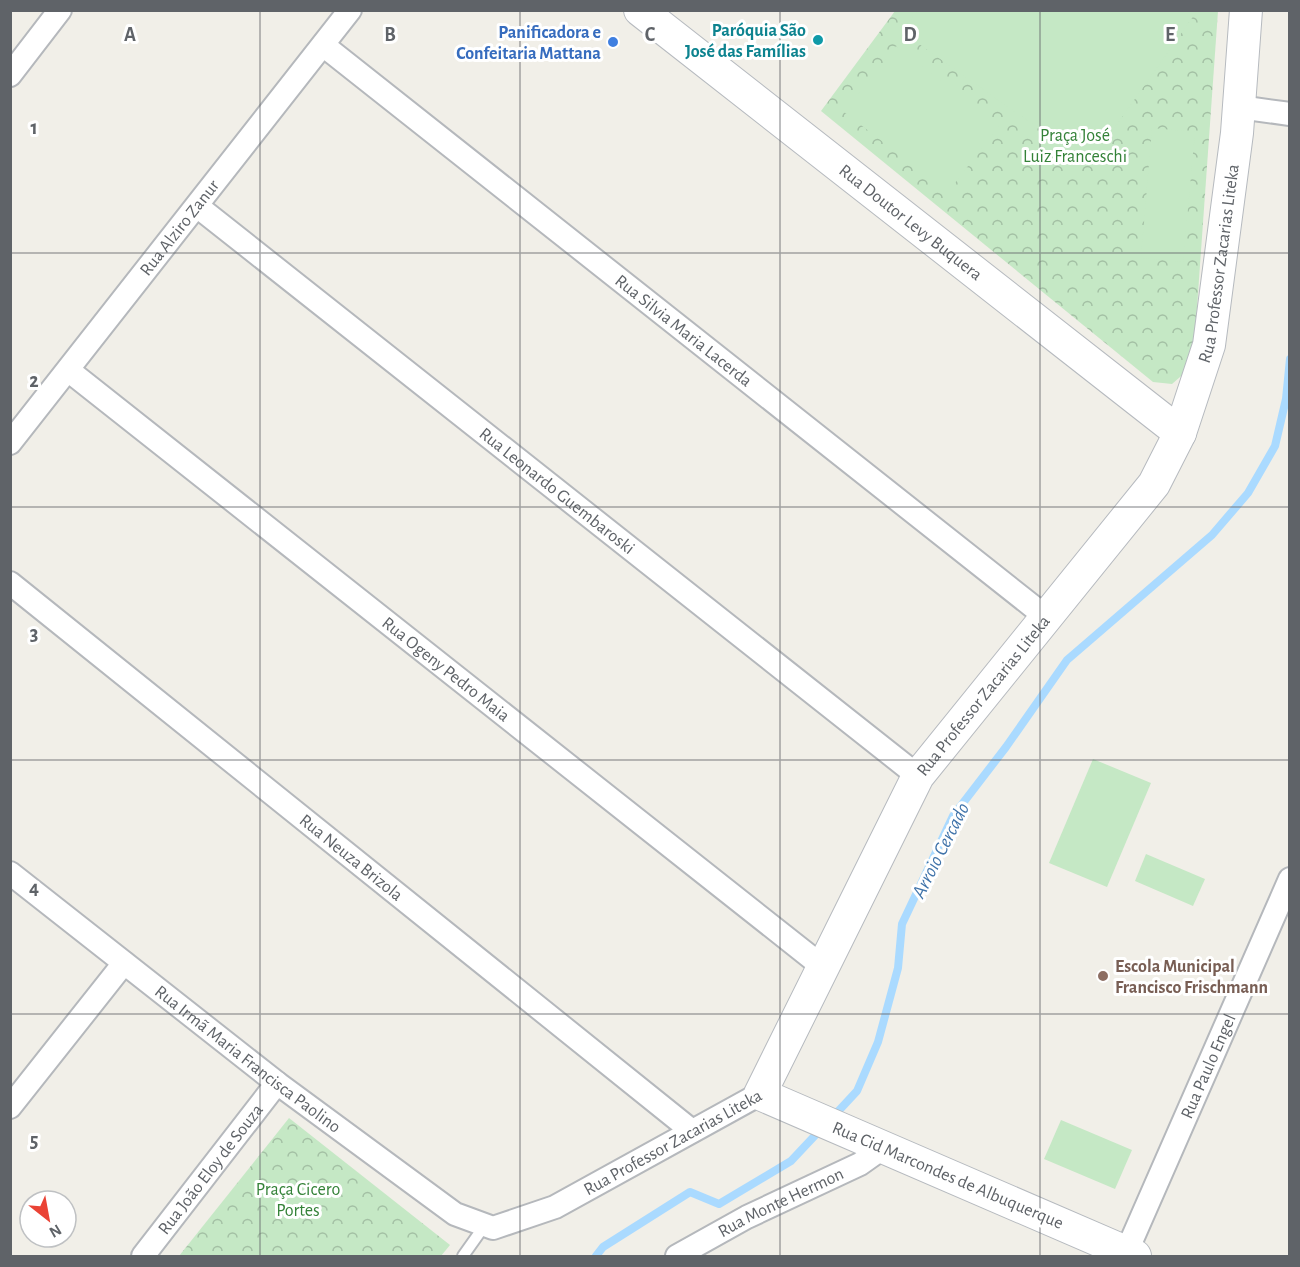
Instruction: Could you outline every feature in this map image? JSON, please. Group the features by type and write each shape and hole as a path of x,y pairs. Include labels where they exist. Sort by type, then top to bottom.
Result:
{"street":[{"path":"10,75 60,10"},
{"name":"Rua Alziro Zanur","path":"10,443 350,10"},
{"name":"Rua Doutor Levy Buquera","path":"640,10 1180,433"},
{"name":"Rua Professor Zacarias Liteka","path":"490,1226 555,1208 760,1094 918,776 1154,484 1180,433 1209,345 1239,107 1246,10"},
{"name":"Rua Silvia Maria Lacerda","path":"323,45 1046,617"},
{"path":"1239,107 1280,113"},
{"name":"Rua Leonardo Guembaroski","path":"197,206 918,776"},
{"name":"Rua Ogeny Pedro Maia","path":"68,370 823,967"},
{"name":"Rua Neuza Brizola","path":"10,582 692,1131"},
{"name":"Rua Irmã Maria Francisca Paolino","path":"10,873 278,1083 455,1214 490,1226"},
{"name":"Rua Paulo Engel","path":"1115,1250 1290,879"},
{"path":"10,1107 124,963"},
{"name":"Rua João Eloy de Souza","path":"143,1257 278,1083"},
{"name":"Rua Cid Marcondes de Albuquerque","path":"760,1094 1115,1250"},
{"name":"Rua Monte Hermon","path":"677,1257 747,1217 860,1164 872,1142"}],"lane":[{"path":"463,1257 490,1226"}],"green space":[{"name":"Praça José Luiz Franceschi","path":"895,11 1218,11 1194,350 1188,370 1172,384 1153,382 821,111"},
{"path":"917,11 1197,11 1089,164 902,32"},
{"path":"896,46 999,126 948,192 844,112"},
{"path":"1152,128 1195,132 1183,262 1141,258"},
{"path":"1093,759 1151,783 1107,887 1049,863"},
{"path":"1146,854 1205,879 1193,906 1135,881"},
{"name":"Praça Cicero Portes","path":"289,1118 450,1245 441,1256 179,1256"},
{"path":"1061,1120 1132,1150 1115,1189 1044,1159"}],"waterway":[{"name":"Arroio Cercado","path":"831,1119 857,1091 878,1042 898,968 902,924 953,816 1006,747 1067,660 1212,535 1248,493 1275,446 1286,399 1290,359"},
{"name":"Arroio Cercado","path":"596,1256 603,1247 690,1192 719,1204 791,1161 822,1128"}],"place":[{"name":"Paróquia São José das Famílias","path":"818,40"},
{"name":"Panificadora e Confeitaria Mattana","path":"613,42"},
{"name":"Escola Municipal Francisco Frischmann","path":"1103,976"}]}
